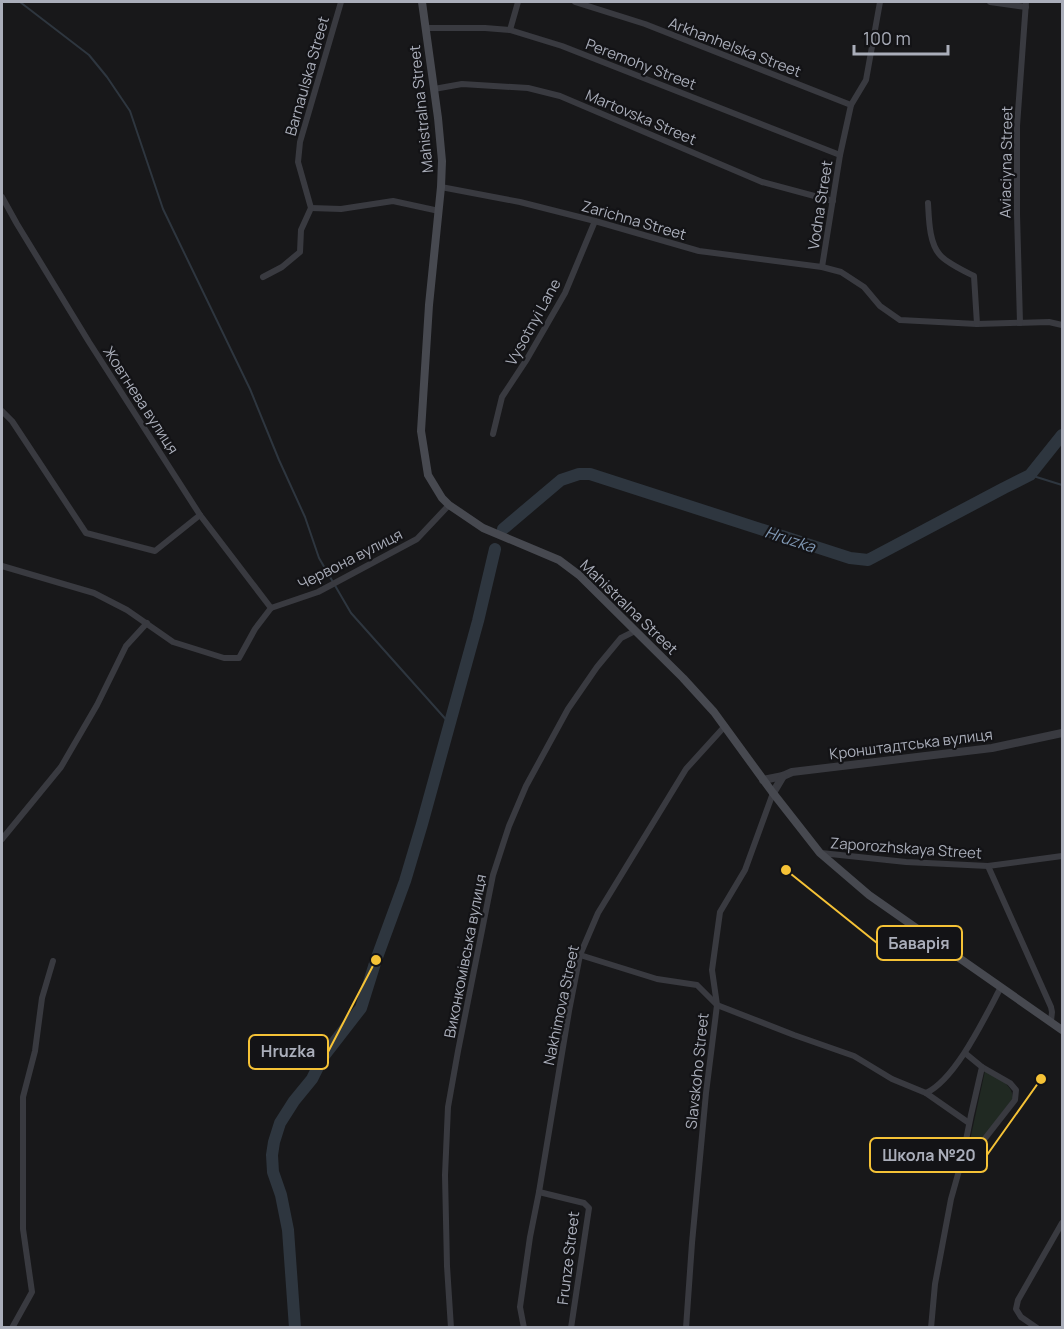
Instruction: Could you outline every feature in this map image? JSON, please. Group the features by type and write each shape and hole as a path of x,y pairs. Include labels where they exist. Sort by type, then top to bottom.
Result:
{"main road":[{"name":"Mahistralna Street","path":"422,2 442,160 421,431 428,475 442,498 448,505 483,528 559,560 579,575 704,700 820,853 868,895 1062,1030"}],"street":[{"name":"Barnaulska Street","path":"311,208 298,162 300,142 341,2"},
{"path":"510,30 518,2"},
{"name":"Arkhanhelska Street","path":"575,2 645,24 851,105"},
{"name":"Vodna Street","path":"880,2 866,80 851,105 840,155 822,267 841,272 864,286 880,306 900,320 976,324 1049,322 1062,325"},
{"path":"990,2 1026,4"},
{"name":"Aviaciyna Street","path":"1020,323 1017,126 1026,4"},
{"name":"Peremohy Street","path":"426,28 510,30 562,46 840,155"},
{"name":"Martovska Street","path":"434,89 462,84 528,88 560,96 762,182 833,201"},
{"name":"Zarichna Street","path":"441,187 520,202 699,251 822,267"},
{"name":"Жовтнева вулиця","path":"2,197 89,342 200,515 271,608"},
{"path":"263,278 282,267 300,252 301,230 311,208 341,209 393,201 439,211"},
{"path":"928,203 929,223 940,255 974,276 976,324"},
{"name":"Vysotnyi Lane","path":"493,434 502,397 565,293 595,221"},
{"path":"2,411 12,421 86,533 155,551 200,515"},
{"name":"Червона вулиця","path":"271,608 318,592 417,539 448,505"},
{"path":"2,566 94,593 128,610 173,642 224,658 239,658 255,629 271,608"},
{"path":"2,840 61,767 97,705 126,646 147,623"},
{"name":"Виконкомівська вулиця","path":"451,1328 445,1175 448,1107 493,874 509,826 526,786 568,708 621,638 635,631"},
{"name":"Nakhimova Street","path":"524,1328 520,1307 530,1237 580,955 598,913 686,769 725,726"},
{"name":"Кронштадтська вулиця","path":"763,780 792,772 992,748 1062,733"},
{"path":"773,793 783,776"},
{"name":"Slavskoho Street","path":"686,1328 706,1093 717,1005 712,970 720,912 745,870 773,793"},
{"name":"Zaporozhskaya Street","path":"820,853 988,866 1062,856"},
{"path":"988,866 1051,1007 1051,1021"},
{"path":"580,955 657,979 697,985 717,1005 854,1056 892,1078 926,1093 969,1123"},
{"path":"12,1328 32,1292 23,1229 23,1097 35,1051 42,998 53,961"},
{"path":"926,1093 936,1088 965,1053 1002,987"},
{"path":"962,1161 976,1150 1015,1100 1016,1090 1010,1083 982,1067 965,1053"},
{"path":"931,1328 935,1284 951,1199 962,1161 982,1067"},
{"name":"Frunze Street","path":"539,1192 584,1203 589,1208 572,1328"},
{"path":"1037,1328 1022,1317 1016,1309 1018,1300 1062,1222"}],"shaded area":[{"path":"985,1071 1007,1085 1013,1098 974,1150 967,1154"}],"waterway":[{"path":"20,2 89,55 130,111 163,209 250,389 305,517 319,558 351,613 450,724"},
{"name":"Hruzka","path":"503,529 561,480 579,474 590,474 850,558 868,560 1030,475 1062,435"},
{"path":"1030,475 1062,485"},
{"name":"Hruzka","path":"295,1328 288,1230 281,1195 273,1172 274,1142 280,1123 294,1101 312,1079 323,1057 361,1008 405,881 422,824 478,621 495,549"}],"place":[{"name":"Баварія","path":"786,870"},
{"name":"Hruzka","path":"376,960"},
{"name":"Школа №20","path":"1041,1079"}]}
